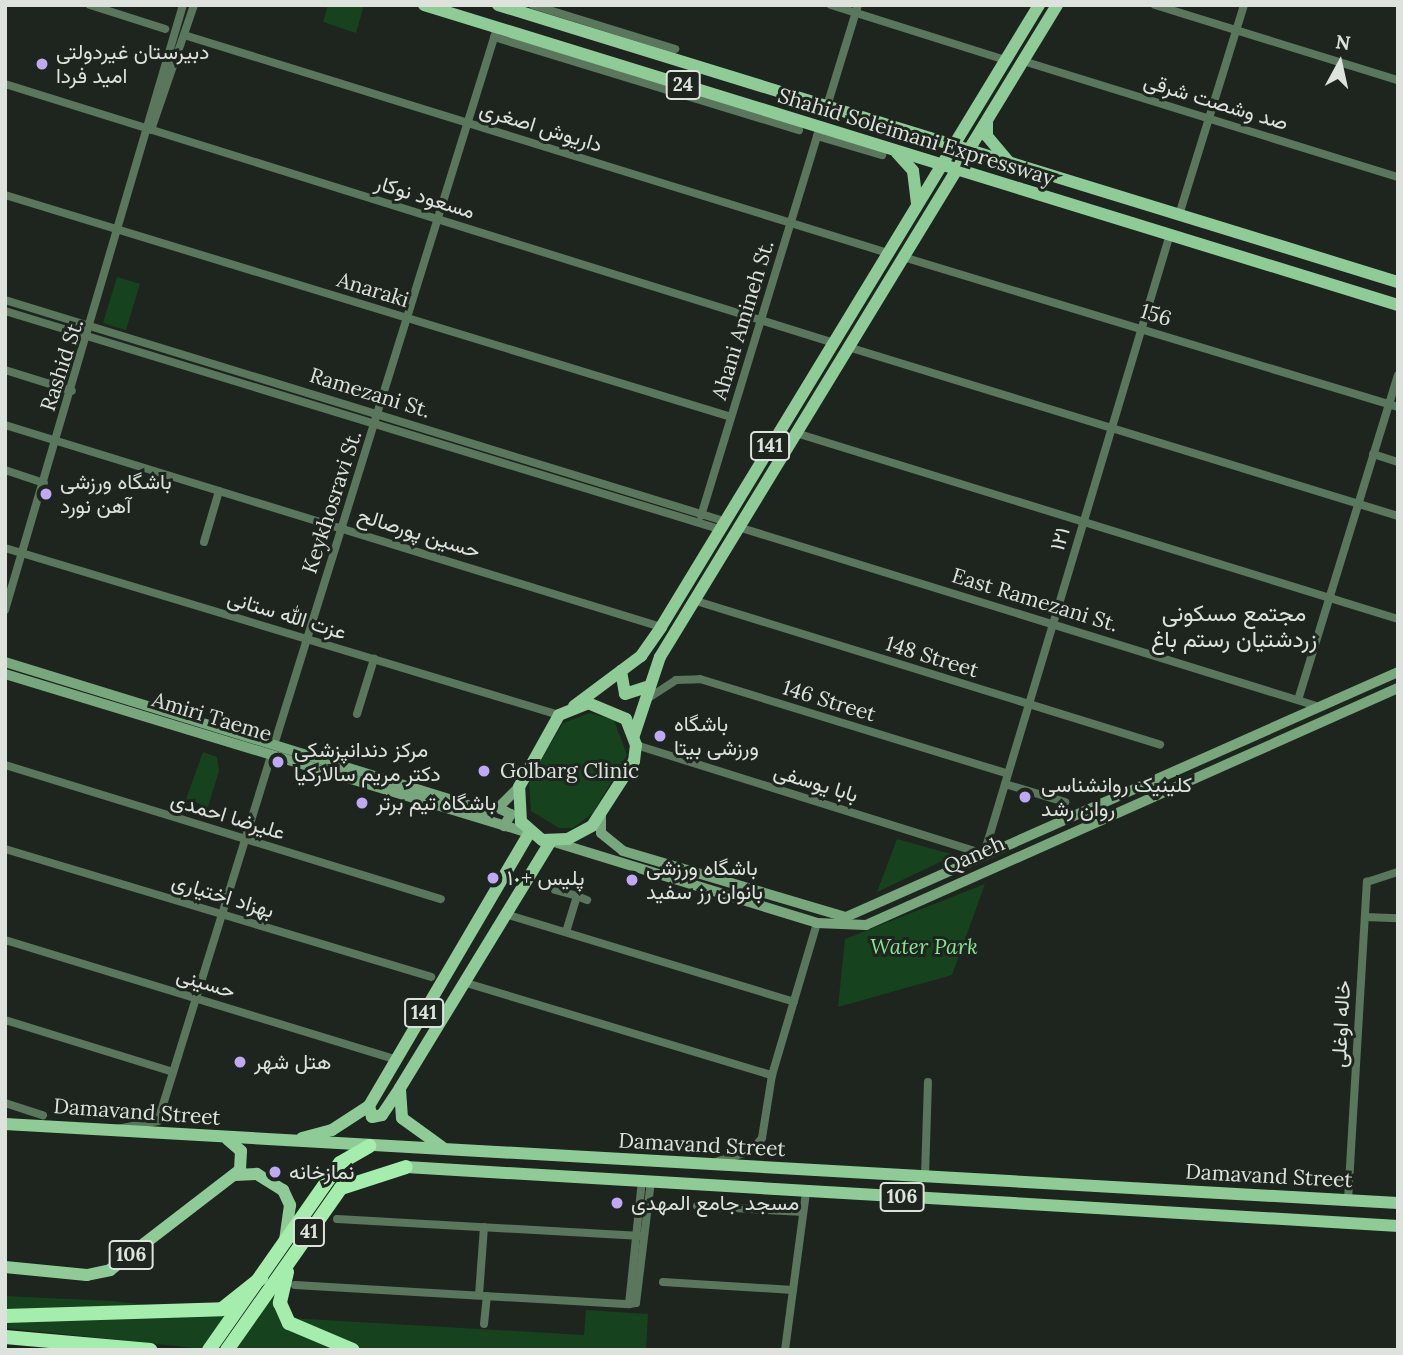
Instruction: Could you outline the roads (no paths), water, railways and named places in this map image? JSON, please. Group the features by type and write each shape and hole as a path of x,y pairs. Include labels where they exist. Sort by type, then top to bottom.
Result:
{"highway":[{"name":"41","path":"227,1350 232,1332 273,1257 340,1163 370,1146"},
{"name":"41","path":"209,1350 232,1332 294,1254 341,1188 406,1167"},
{"path":"294,1254 280,1293 285,1317 304,1335 353,1350"},
{"path":"5,1316 222,1309 261,1278"},
{"path":"5,1337 150,1350"}],"main road":[{"name":"Shahid Soleimani Expressway","path":"424,5 495,32 819,132 959,170 1398,305"},
{"name":"141","path":"574,706 642,656 1039,5"},
{"name":"141","path":"635,740 650,686 693,600 1058,5"},
{"name":"Shahid Soleimani Expressway","path":"504,6 1398,282"},
{"path":"987,121 991,142 1010,164"},
{"path":"886,152 913,171 916,208"},
{"name":"Amiri Taeme","path":"5,662 529,833"},
{"path":"621,671 625,694 650,686"},
{"name":"Qaneh","path":"601,817 601,833 615,848 846,917 1398,672"},
{"name":"Amiri Taeme","path":"5,674 485,810 498,808"},
{"name":"Qaneh","path":"551,841 817,923 866,925 1398,688"},
{"path":"504,826 511,814 498,808 519,787 559,715 574,706 609,706 635,740 601,817 576,836 551,841 529,833 519,810 519,787"},
{"path":"1320,707 1327,720"},
{"name":"141","path":"277,1141 332,1130 369,1106 529,833"},
{"name":"141","path":"400,1088 551,841"},
{"path":"369,1106 372,1117 382,1115 400,1088"},
{"path":"400,1088 402,1118 448,1150"},
{"name":"Damavand Street","path":"5,1124 1398,1203"},
{"path":"223,1137 243,1156 235,1175 265,1177 286,1195 288,1225 273,1257"},
{"name":"Damavand Street","path":"406,1167 1398,1226"},
{"path":"760,1167 752,1175 756,1184 812,1193"},
{"name":"106","path":"5,1268 87,1275 110,1270 235,1175"}],"street":[{"path":"90,5 165,29"},
{"name":"Rashid St.","path":"5,610 93,327 183,5"},
{"name":"Rashid St.","path":"150,130 194,5"},
{"path":"533,5 674,49"},
{"path":"831,5 857,9 1005,60"},
{"path":"1155,5 1398,80"},
{"path":"1179,215 1244,5"},
{"path":"827,107 857,9"},
{"name":"Keykhosravi St.","path":"117,1129 158,1123 495,32"},
{"name":"داریوش اصغری","path":"184,35 888,253"},
{"name":"صد وشصت شرقی","path":"1023,61 1398,177"},
{"name":"مسعود نوکار","path":"5,84 834,343"},
{"path":"729,104 799,130"},
{"name":"Ahani Amineh St.","path":"700,518 819,132"},
{"name":"Anaraki","path":"5,195 731,418"},
{"name":"۱۲۱","path":"984,854 1170,234"},
{"name":"156","path":"903,257 1393,406"},
{"name":"Ramezani St.","path":"5,300 379,414 476,449 722,525"},
{"name":"Ramezani St.","path":"5,311 376,424 476,449"},
{"path":"848,347 1398,516"},
{"path":"5,370 72,391"},
{"path":"1298,700 1373,454 1393,406 1398,375"},
{"name":"حسین پورصالح","path":"5,425 661,627"},
{"path":"796,433 1398,619"},
{"path":"1373,454 1398,462"},
{"path":"5,470 44,483"},
{"path":"204,542 219,491"},
{"name":"East Ramezani St.","path":"738,527 1320,707"},
{"name":"عزت الله ستانی","path":"5,548 559,715"},
{"name":"148 Street","path":"693,600 1160,746"},
{"path":"357,714 374,659"},
{"name":"146 Street","path":"645,701 676,680 700,679 1008,774"},
{"name":"بابا یوسفی","path":"635,740 984,854"},
{"name":"علیرضا احمدی","path":"5,765 440,900"},
{"path":"1005,784 1065,802"},
{"name":"بهزاد اختیاری","path":"5,849 431,977"},
{"path":"984,854 992,867"},
{"name":"خاله اوغلی","path":"1348,1200 1367,882 1398,872"},
{"path":"555,890 587,900"},
{"path":"566,932 577,896"},
{"path":"505,914 794,1002"},
{"path":"1364,917 1398,919"},
{"path":"704,1164 758,1146 772,1075 817,923"},
{"name":"حسینی","path":"5,940 397,1060"},
{"path":"463,982 772,1075"},
{"path":"5,1020 173,1072"},
{"path":"925,1176 928,1082"},
{"path":"5,1103 43,1115"},
{"path":"295,1284 636,1303 639,1236 646,1180"},
{"path":"785,1350 803,1212 812,1193"},
{"path":"697,1206 803,1212"},
{"path":"337,1219 639,1236"},
{"path":"484,1227 484,1324"},
{"path":"663,1282 793,1290"}],"place":[{"name":"دبیرستان غیردولتی امید فردا","path":"42,64"},
{"name":"باشگاه ورزشی آهن نورد","path":"46,494"},
{"name":"باشگاه ورزشی بیتا","path":"660,736"},
{"name":"مرکز دندانپزشکی دکتر مریم سالارکیا","path":"278,762"},
{"name":"Golbarg Clinic","path":"484,771"},
{"name":"کلینیک روانشناسی روان رشد","path":"1025,797"},
{"name":"باشگاه تیم برتر","path":"362,803"},
{"name":"پلیس +١٠","path":"493,878"},
{"name":"باشگاه ورزشی بانوان رز سفید","path":"632,880"},
{"name":"هتل شهر","path":"240,1062"},
{"name":"نمازخانه","path":"275,1172"},
{"name":"مسجد جامع المهدی","path":"617,1203"}],"district":[{"name":"مجتمع مسکونی زردشتیان رستم باغ","path":"1234,626"}],"park label":[{"name":"Water Park","path":"924,947"}]}
